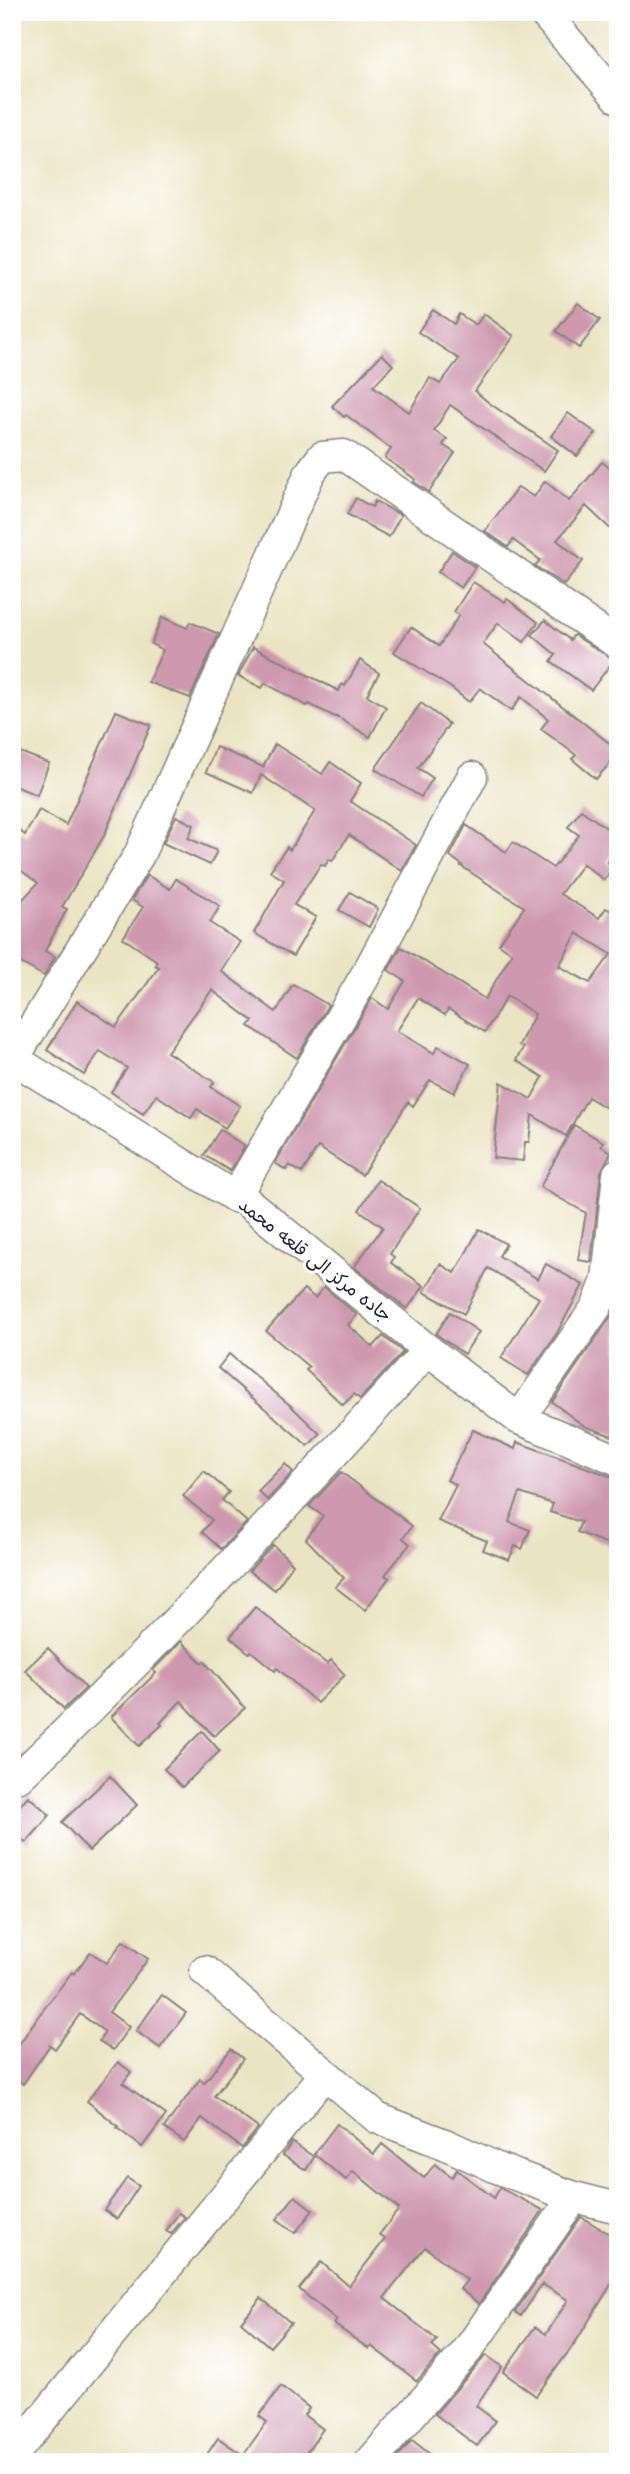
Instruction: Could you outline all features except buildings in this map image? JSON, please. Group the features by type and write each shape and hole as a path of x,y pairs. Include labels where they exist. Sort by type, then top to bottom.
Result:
{"street":[{"path":"543,12 618,98"},
{"path":"13,1058 139,855 310,473 322,457 344,455 618,644"},
{"path":"235,1197 368,971 472,777"},
{"name":"جاده مرکز الی قلعه محمد","path":"13,1058 235,1197 240,1196 428,1350 519,1419 618,1460"},
{"path":"519,1419 604,1293 618,1174"},
{"path":"19,1777 88,1712 309,1481 428,1350"},
{"path":"205,1971 377,2118 574,2197 618,2208"},
{"path":"12,2456 325,2074"},
{"path":"370,2462 467,2351 574,2197"}]}
